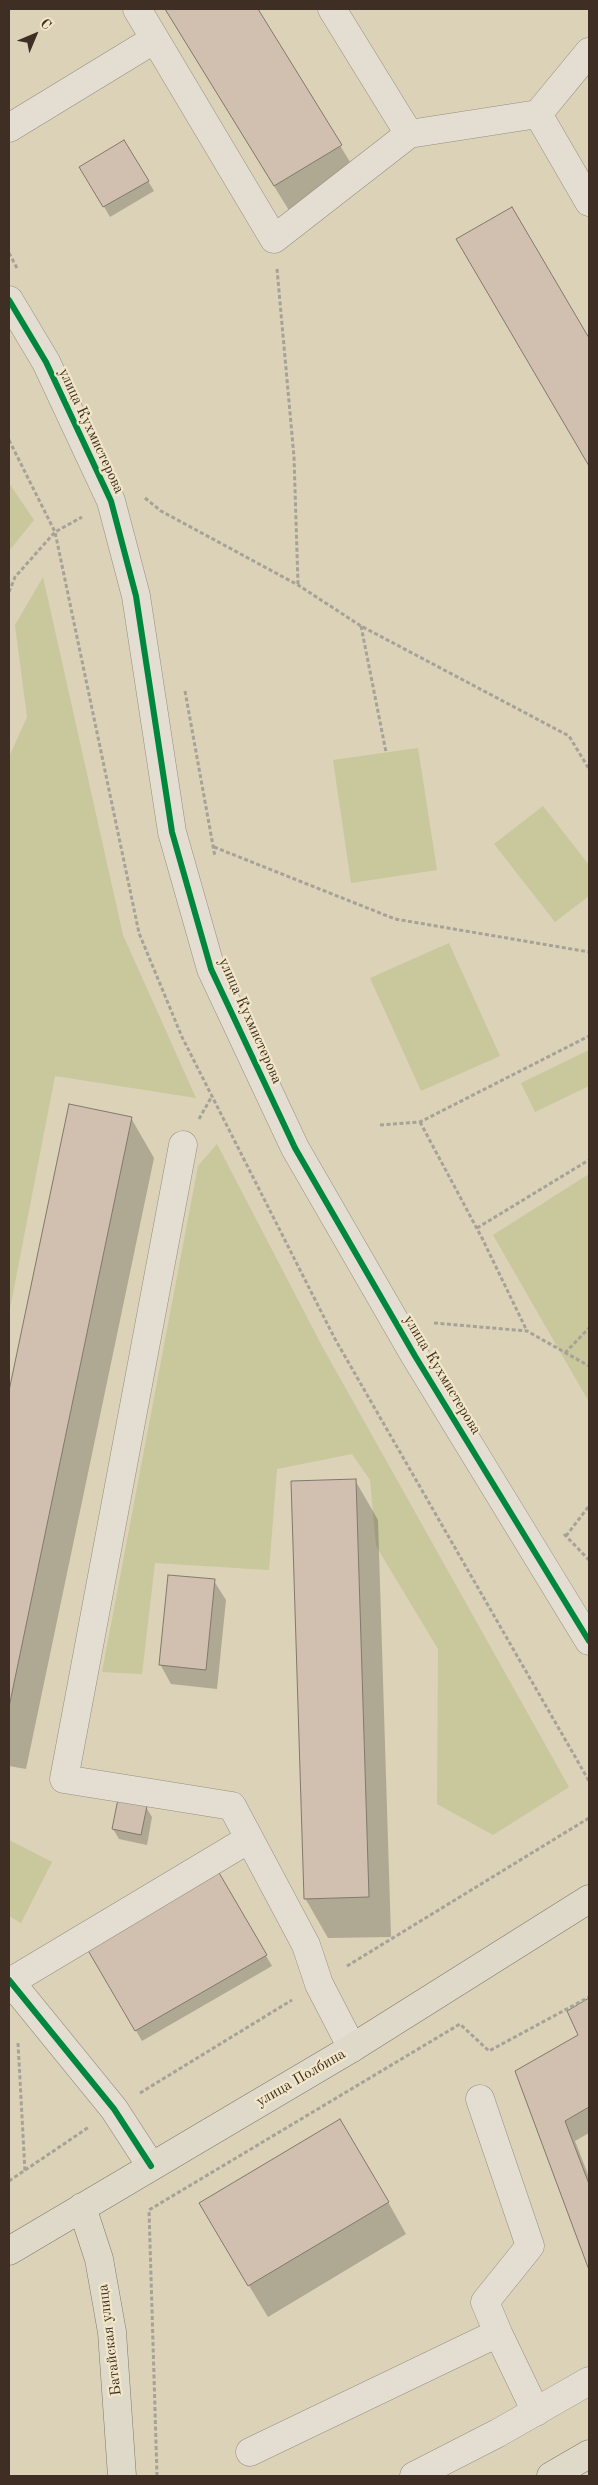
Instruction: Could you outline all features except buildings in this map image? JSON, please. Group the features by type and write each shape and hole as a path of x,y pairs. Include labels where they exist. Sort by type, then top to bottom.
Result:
{"main road":[{"name":"улица Полбина","path":"9,2251 352,2048 589,1899"},
{"name":"Батайская улица","path":"82,2207 99,2259 112,2332 122,2476"},
{"path":"551,2476 589,2454"}],"street":[{"path":"137,9 274,239 408,134 538,114 589,52"},
{"path":"332,9 408,134"},
{"path":"9,128 155,39"},
{"path":"538,114 589,202"},
{"name":"улица Кухмистерова","path":"9,300 46,362 111,501 136,596 172,832 211,969 295,1148 415,1356 589,1641"},
{"path":"183,1145 64,1779 232,1806 306,1945 318,1984 352,2048"},
{"path":"152,2166 114,2109 10,1981 249,1838"},
{"path":"480,2098 530,2246 486,2302 498,2333 536,2412"},
{"path":"250,2452 498,2333"},
{"path":"414,2476 536,2412 589,2381"}],"path":[{"path":"274,239 294,457 298,585"},
{"path":"9,440 55,532"},
{"path":"9,592 15,577 55,532 111,501 136,491 161,511 298,585 361,626 569,736 589,769"},
{"path":"361,626 386,752"},
{"path":"184,681 216,862"},
{"path":"213,846 395,919 589,952"},
{"path":"380,1125 420,1122 589,1036"},
{"path":"420,1122 477,1228 527,1332"},
{"path":"477,1228 589,1160"},
{"path":"432,1323 527,1332 589,1366"},
{"path":"565,1353 589,1328"},
{"path":"566,1536 589,1506"},
{"path":"559,1529 589,1560"},
{"path":"9,2181 25,2172 114,2109 589,1818"},
{"path":"157,2476 149,2210 460,2024 488,2051 589,1997"},
{"path":"18,2038 25,2172"}],"shaded area":[{"path":"9,483 34,520 9,551"},
{"path":"43,577 123,935 196,1098 55,1076 9,1314 9,757 27,717 15,625"},
{"path":"418,748 437,870 351,883 333,760"},
{"path":"543,806 589,865 589,896 555,922 494,844"},
{"path":"449,943 500,1056 421,1091 370,978"},
{"path":"589,1050 589,1086 535,1112 521,1083"},
{"path":"217,1144 322,1346 569,1787 493,1835 437,1804 438,1649 376,1546 370,1480 352,1454 277,1469 269,1570 155,1563 142,1674 102,1672 198,1166"},
{"path":"589,1174 589,1402 493,1235"},
{"path":"9,1840 52,1862 21,1923 9,1916"}],"cycle path":[{"path":"9,300 46,362 111,501 136,596 172,832 211,969 295,1148 415,1356 589,1641"},
{"path":"9,1980 114,2109 151,2166"}]}
